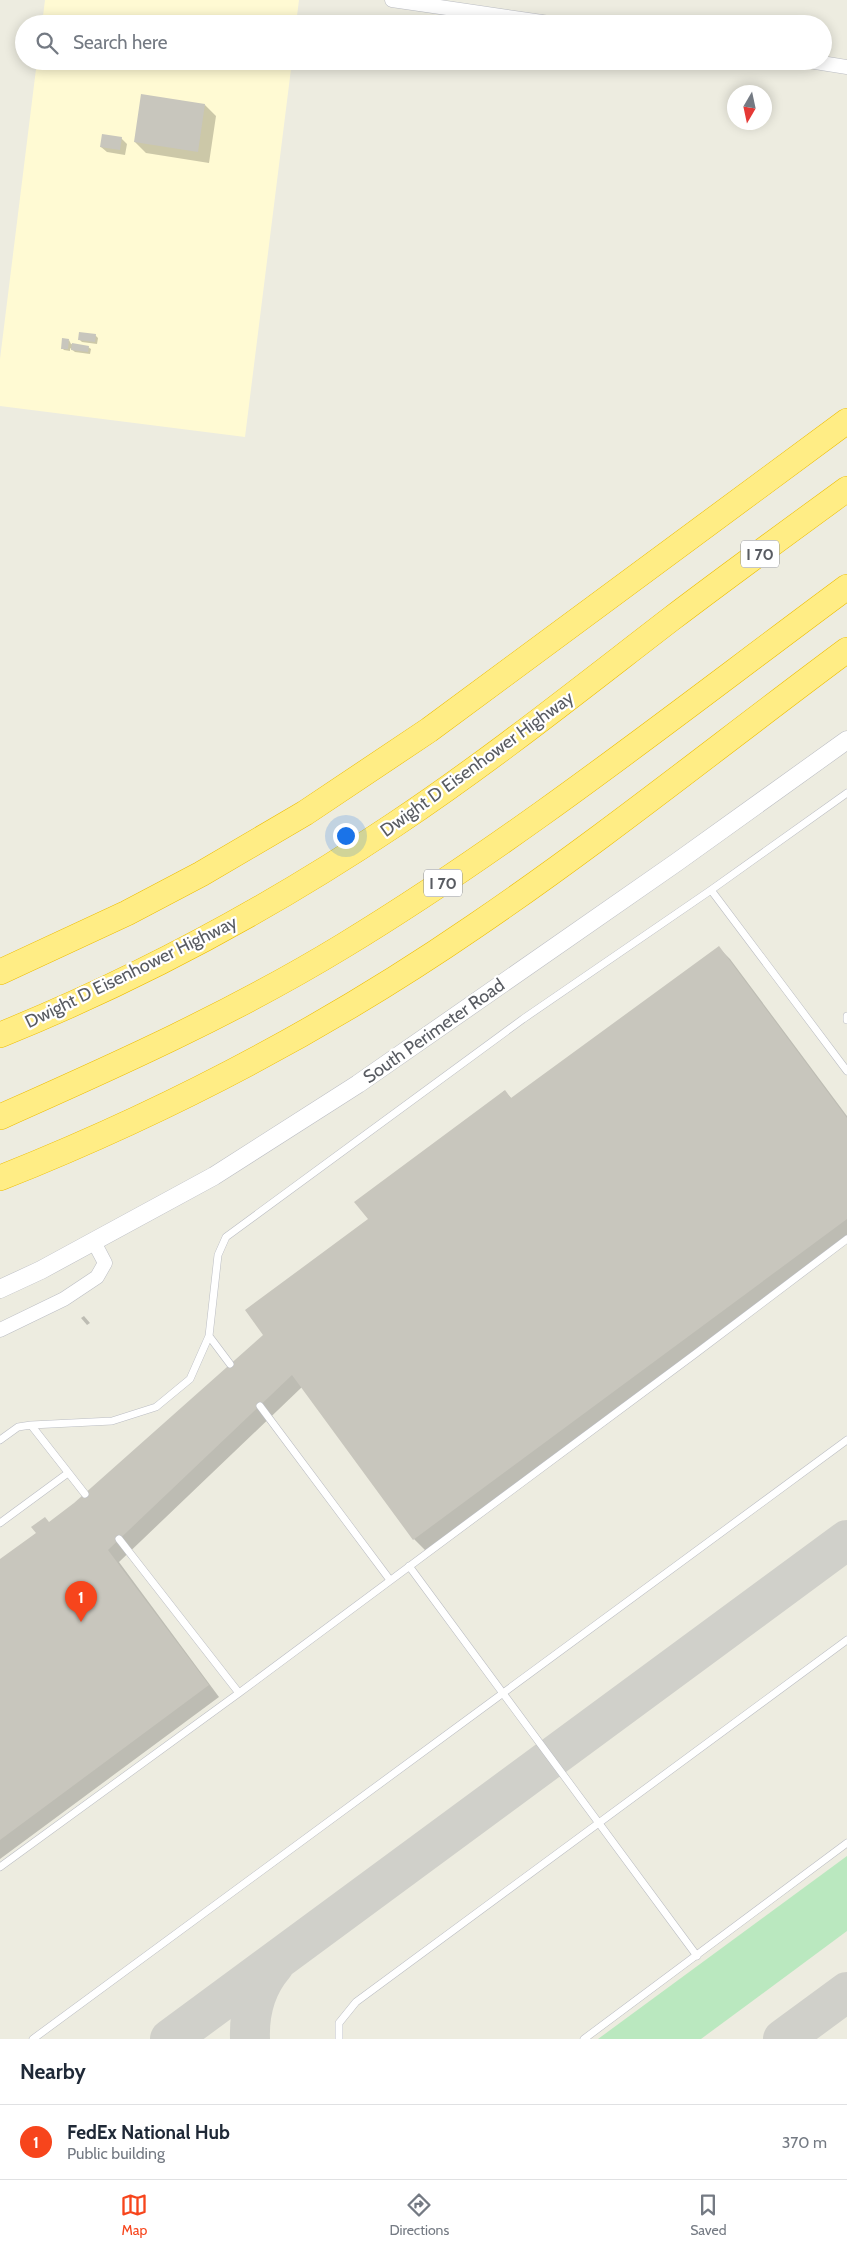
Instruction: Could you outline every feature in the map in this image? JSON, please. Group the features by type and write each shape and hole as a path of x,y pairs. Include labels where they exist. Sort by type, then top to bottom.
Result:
{"highway":[{"path":"0,972 127,913 201,874 305,813 429,730 847,420"},
{"name":"Dwight D Eisenhower Highway","path":"0,1035 119,982 215,933 264,906 392,827 492,756 847,489"},
{"name":"I 70","path":"0,1116 127,1061 231,1010 342,947 491,850 847,587"},
{"path":"0,1178 75,1147 237,1069 377,990 473,928 541,880 659,794 734,733 847,650"}],"street":[{"path":"392,0 494,15"},
{"path":"832,65 847,67"},
{"name":"South Perimeter Road","path":"0,1289 94,1242 214,1176 358,1084 677,862 847,740"},
{"path":"0,1330 64,1299 96,1277 105,1263 94,1242"}],"lane":[{"path":"0,1440 18,1427 112,1421 156,1407 190,1378 209,1336 218,1255 226,1237 523,1019 711,890 847,793"},
{"path":"711,890 847,1071"},
{"path":"4,1866 408,1566 697,1355 807,1273 847,1239"},
{"path":"209,1336 230,1364"},
{"path":"260,1406 390,1580"},
{"path":"31,1425 84,1494"},
{"path":"33,2039 847,1440"},
{"path":"0,1523 68,1473"},
{"path":"119,1539 211,1659 240,1692"},
{"path":"408,1566 697,1956"},
{"path":"339,2039 339,2023 356,2002 847,1640"},
{"path":"584,2039 600,2025 697,1956 847,1843"}],"shaded area":[{"path":"45,0 299,0 297,15 43,15"},
{"path":"36,70 291,70 245,437 0,406 0,359"}],"green space":[{"path":"847,1856 847,1931 701,2039 598,2039"}],"building":[{"path":"141,94 205,104 198,152 134,142"},
{"path":"102,134 122,137 120,150 100,147"},
{"path":"79,332 96,334 95,342 78,340"},
{"path":"62,338 69,339 68,349 61,349"},
{"path":"72,343 89,346 88,352 71,350"},
{"path":"719,946 847,1118 847,1219 413,1540 292,1375 108,1550 209,1685 0,1840 0,1559 36,1533 31,1527 45,1517 49,1522 74,1503 263,1335 245,1310 368,1219 354,1202 505,1090 511,1098"}],"taxiway":[{"path":"170,2039 847,1540"},
{"path":"250,2039 252,2009 255,1999 263,1981 274,1965"},
{"path":"783,2039 847,1992"}],"place":[{"name":"FedEx National Hub","path":"81,1622"}]}
